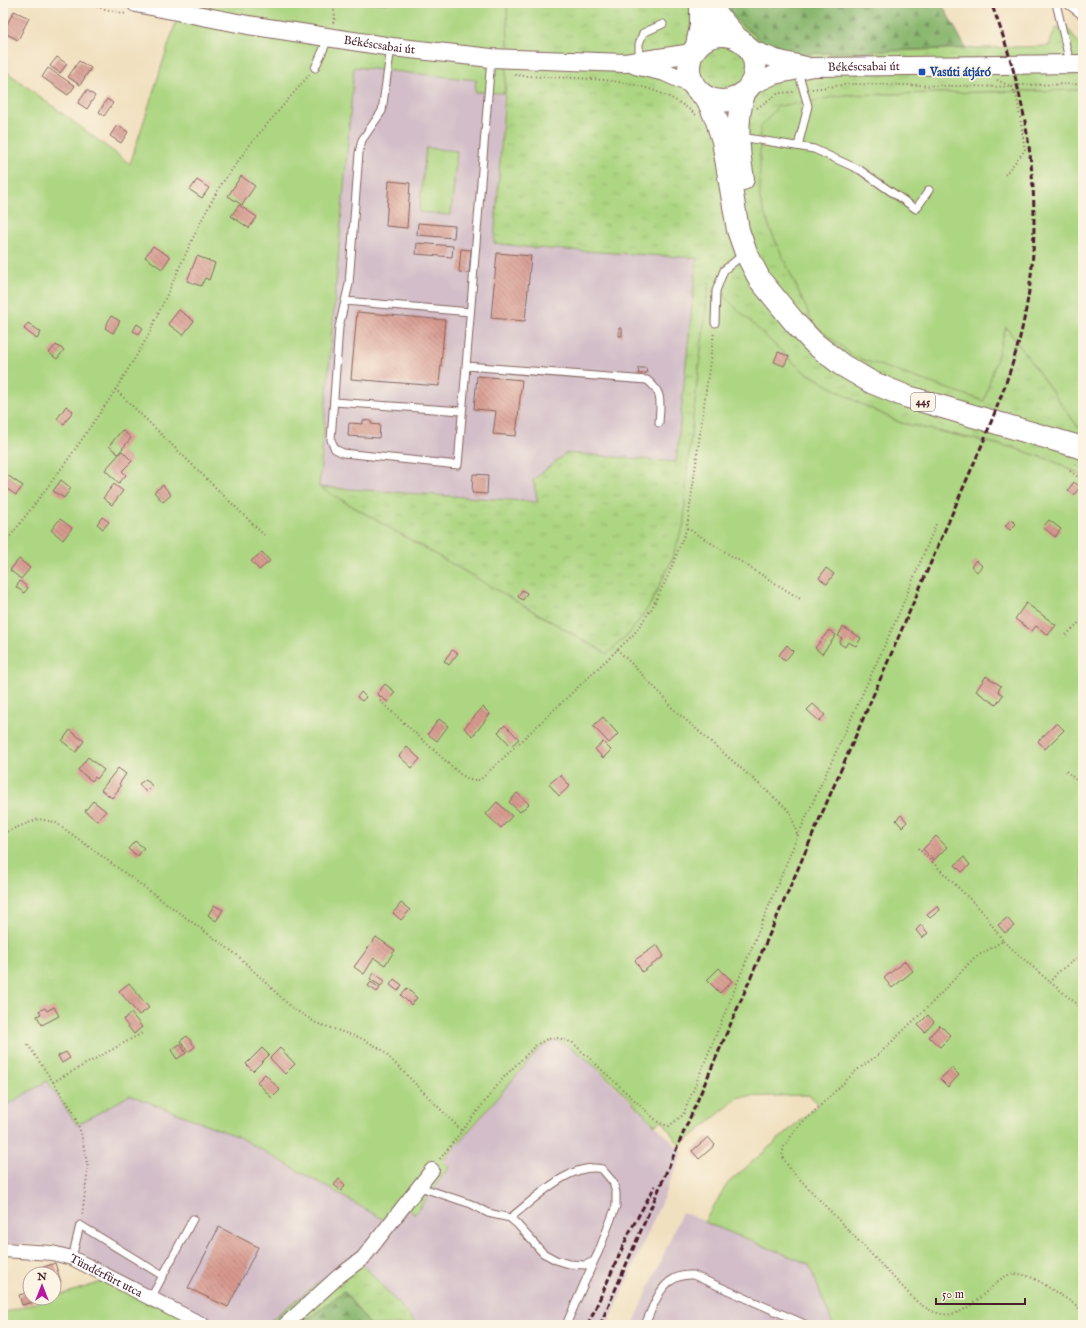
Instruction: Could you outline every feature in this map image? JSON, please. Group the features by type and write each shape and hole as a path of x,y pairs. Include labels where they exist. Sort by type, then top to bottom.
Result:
{"main road":[{"name":"445","path":"701,3 701,26 688,68 700,91 731,126 742,172 754,236 786,312"},
{"name":"445","path":"710,3 716,15 754,58 756,68 754,78 723,141 738,230 746,253 760,280 815,344 842,365 871,382 905,396 1072,450"},
{"path":"694,49 705,38 715,35 725,34 742,43"},
{"path":"700,91 726,101 747,90"}],"street":[{"name":"Békéscsabai út","path":"136,3 248,25 392,47 491,58 632,62 694,49"},
{"name":"Békéscsabai út","path":"742,43 776,59 805,69"},
{"name":"Békéscsabai út","path":"632,62 665,72 700,91"},
{"name":"Békéscsabai út","path":"747,90 774,75 805,69 1076,64"},
{"path":"285,1325 339,1276 363,1258 432,1170"},
{"name":"Tündérfürt utca","path":"3,1250 46,1252 72,1258 203,1325"}],"lane":[{"path":"1056,3 1076,64"},
{"path":"1066,3 1083,16"},
{"path":"632,62 643,33 662,24"},
{"path":"315,68 329,37"},
{"path":"392,47 382,111 362,140 359,153 349,284 339,327 331,440 335,449 343,453 458,465 491,58"},
{"path":"798,146 808,106 805,90 805,69"},
{"path":"731,126 798,146 814,149 860,170 916,209 929,190"},
{"path":"715,323 716,291 724,270 746,253"},
{"path":"345,301 470,312"},
{"path":"466,366 647,380 655,386 660,396 659,423"},
{"path":"334,402 462,411"},
{"path":"1072,450 1083,454"},
{"path":"510,1218 568,1174 584,1168 602,1169 613,1182 616,1193 616,1206 566,1325"},
{"path":"420,1187 471,1204 488,1213 510,1218 543,1253 556,1260 569,1264 585,1265 594,1261"},
{"path":"151,1298 193,1219"},
{"path":"72,1258 80,1225 163,1276"},
{"path":"645,1325 661,1290 666,1283 674,1278 688,1275 693,1275 807,1325"}],"path":[{"path":"329,37 335,18 334,3"},
{"path":"984,65 995,80 1012,87 1016,98 1025,150 1004,176"},
{"path":"3,546 67,461 116,389 147,338 177,277 200,223 220,186 252,142 315,68"},
{"path":"600,79 644,86 665,94 684,105 699,118 731,126 779,93 850,84 1012,87 1018,85 1083,84"},
{"path":"380,701 460,774 470,780 480,780 634,634 652,608 668,576 687,528 715,323"},
{"path":"116,389 264,535"},
{"path":"1072,450 1083,468"},
{"path":"1070,472 1083,481"},
{"path":"432,1170 461,1130 504,1077 536,1045 547,1039 559,1038 573,1043 659,1124 669,1126 684,1115 798,835 897,618 937,522"},
{"path":"687,528 802,600"},
{"path":"1066,635 1083,619"},
{"path":"617,649 664,697 670,706 785,807 791,814 798,835"},
{"path":"1066,771 1083,786"},
{"path":"3,832 38,819 55,822 237,955 291,1006 316,1023 362,1039 382,1050 461,1130"},
{"path":"918,848 983,912 1003,941 1083,1009"},
{"path":"1003,941 974,958 931,1004 878,1055 857,1070 797,1128 784,1146 782,1156 790,1169 916,1301 926,1309 942,1314 966,1310 1000,1280 1007,1275 1015,1273 1029,1277 1045,1285 1083,1311"},
{"path":"1050,982 1058,972 1083,954"},
{"path":"53,1082 144,1032"},
{"path":"28,1045 73,1111 81,1133 88,1168 80,1225"}],"shaded area":[{"path":"354,67 476,80 476,92 504,93 494,243 533,248 697,258 676,462 566,453 538,502 319,487"},
{"path":"554,1041 567,1044 583,1056 683,1152 608,1325 417,1325 369,1271 352,1256 265,1325 213,1325 55,1245 3,1244 3,1107 47,1081 77,1125 130,1094 239,1137 408,1208 415,1214 449,1167 443,1162 538,1050"},
{"path":"682,1212 809,1264 833,1325 633,1325"}],"green space":[{"path":"182,3 507,3 508,51 504,93 475,92 476,80 354,67 319,487 607,654 630,633 650,605 670,564 684,524 687,470 709,282 800,369 857,402 901,423 1014,448 1053,461 1083,476 1083,1325 833,1325 809,1264 704,1222 728,1183 819,1104 809,1095 739,1097 680,1146 662,1120 655,1125 590,1062 563,1043 554,1041 538,1050 443,1161 449,1167 415,1214 408,1208 395,1226 239,1137 130,1095 77,1125 47,1081 3,1107 3,69 130,164"},
{"path":"507,3 723,3 741,25 754,34 767,47 790,54 1049,46 1055,29 1066,26 1080,45 1083,45 1083,90 844,95 814,101 760,200 771,231 814,324 1006,327 1078,427 1083,429 1083,476 1053,461 1014,448 901,423 857,402 800,369 709,283 687,470 684,524 670,564 650,605 630,633 607,654 319,487 538,502 533,480 566,453 676,462 697,258 533,248 494,243 508,51"},
{"path":"723,3 941,3 966,48 790,54 767,47 754,34 741,25"},
{"path":"1083,90 1083,429 1078,427 1006,327 984,401 855,357 814,325 771,231 760,200 760,128 778,106 844,95"},
{"path":"426,148 457,151 451,215 419,212"},
{"path":"352,1256 369,1271 417,1325 370,1325 344,1291 300,1325 265,1325"},
{"path":"118,1277 213,1325 3,1325 3,1313 25,1306 62,1306 62,1295"},
{"path":"344,1291 370,1325 300,1325"}],"building":[{"path":"14,11 29,18 18,40 3,32"},
{"path":"57,57 67,64 60,73 50,66"},
{"path":"79,61 91,68 80,85 68,77"},
{"path":"48,68 75,86 68,95 42,77"},
{"path":"87,90 95,96 87,109 78,103"},
{"path":"107,99 113,103 104,116 99,112"},
{"path":"117,125 128,132 121,143 110,136"},
{"path":"241,176 255,186 242,205 228,196"},
{"path":"197,180 209,188 202,198 190,190"},
{"path":"389,181 410,183 407,228 386,226"},
{"path":"239,205 257,217 249,228 231,216"},
{"path":"418,223 455,226 454,238 417,235"},
{"path":"417,243 453,246 452,257 416,254"},
{"path":"153,246 170,257 162,269 145,257"},
{"path":"461,249 471,250 469,273 459,272"},
{"path":"497,253 531,256 525,321 491,318"},
{"path":"197,256 215,263 209,280 205,278 201,286 187,281"},
{"path":"179,310 194,321 183,335 168,324"},
{"path":"357,312 445,320 439,386 351,379"},
{"path":"111,316 120,321 113,333 105,328"},
{"path":"28,323 41,332 37,339 24,329"},
{"path":"137,324 143,328 139,334 133,331"},
{"path":"619,328 622,328 622,336 619,336"},
{"path":"56,345 64,350 57,359 49,353"},
{"path":"778,352 789,356 784,366 774,362"},
{"path":"638,368 646,368 647,373 639,374"},
{"path":"477,376 522,380 516,436 493,434 496,411 474,409"},
{"path":"66,406 73,411 64,424 57,419"},
{"path":"363,420 371,421 371,424 380,425 379,438 348,436 349,423 363,424"},
{"path":"122,430 131,438 118,454 109,446"},
{"path":"122,451 132,461 122,471 126,475 119,483 105,470"},
{"path":"473,474 488,475 487,494 472,493"},
{"path":"7,475 23,486 16,495 3,486 3,480"},
{"path":"61,480 71,488 64,498 53,491"},
{"path":"1074,482 1080,487 1074,495 1068,490"},
{"path":"114,484 123,491 112,505 103,498"},
{"path":"163,485 171,495 163,502 154,492"},
{"path":"102,517 109,522 103,529 97,524"},
{"path":"60,519 72,528 63,540 51,530"},
{"path":"1011,519 1016,524 1010,530 1005,526"},
{"path":"1049,520 1061,529 1055,537 1043,527"},
{"path":"262,552 270,561 259,570 251,561"},
{"path":"19,559 30,568 21,579 10,570"},
{"path":"976,560 982,566 977,572 971,566"},
{"path":"826,568 834,574 827,584 819,578"},
{"path":"20,581 28,588 24,593 16,587"},
{"path":"522,590 527,593 523,600 518,597"},
{"path":"1026,603 1056,625 1048,635 1036,626 1032,631 1015,619"},
{"path":"843,627 861,638 856,646 848,642 845,647 839,643 842,638 838,636"},
{"path":"829,630 836,635 822,654 815,648"},
{"path":"787,645 793,651 785,661 779,655"},
{"path":"452,650 458,653 449,665 444,661"},
{"path":"986,676 1001,686 998,691 1003,695 996,705 976,691"},
{"path":"385,684 395,692 388,702 377,694"},
{"path":"361,692 366,697 362,701 357,697"},
{"path":"813,704 825,715 819,721 807,710"},
{"path":"483,707 490,714 473,736 464,728"},
{"path":"603,717 618,734 609,743 593,726"},
{"path":"439,719 448,726 437,741 428,734"},
{"path":"1057,723 1064,730 1045,749 1038,741"},
{"path":"505,725 519,739 511,746 498,732"},
{"path":"70,730 84,741 76,752 62,741"},
{"path":"603,742 611,750 603,758 595,749"},
{"path":"407,747 420,759 412,768 399,756"},
{"path":"88,757 104,770 97,779 95,777 92,781 78,770"},
{"path":"118,768 126,774 119,784 121,786 112,798 101,790"},
{"path":"560,775 570,786 559,796 549,784"},
{"path":"146,779 152,786 146,792 139,784"},
{"path":"517,793 529,804 520,812 509,802"},
{"path":"93,801 106,811 97,821 85,811"},
{"path":"497,802 512,816 501,828 486,814"},
{"path":"901,815 907,822 902,827 896,820"},
{"path":"936,836 947,847 934,860 923,849"},
{"path":"135,841 144,848 138,856 128,849"},
{"path":"964,857 970,865 962,872 955,865"},
{"path":"401,903 410,910 401,920 393,913"},
{"path":"214,905 223,910 216,921 208,915"},
{"path":"938,906 940,910 930,918 927,915"},
{"path":"1007,918 1014,926 1005,933 998,925"},
{"path":"921,925 928,933 922,938 916,930"},
{"path":"376,937 395,950 385,965 374,958 364,974 354,967"},
{"path":"657,945 664,956 642,972 635,960"},
{"path":"905,961 913,971 892,988 884,978"},
{"path":"719,968 732,981 720,993 707,980"},
{"path":"374,973 385,981 381,986 370,979"},
{"path":"394,979 402,985 398,991 390,985"},
{"path":"371,982 380,988 377,992 368,986"},
{"path":"129,983 149,1008 139,1015 119,991"},
{"path":"407,988 417,998 411,1005 401,995"},
{"path":"54,1007 59,1016 42,1025 37,1016 41,1014 39,1011 45,1008 47,1011"},
{"path":"131,1013 142,1027 134,1034 123,1020"},
{"path":"928,1015 934,1022 925,1032 918,1025"},
{"path":"940,1025 951,1036 940,1047 929,1037"},
{"path":"187,1036 195,1047 188,1052 180,1041"},
{"path":"180,1044 186,1053 177,1059 171,1050"},
{"path":"262,1048 269,1055 253,1071 246,1064"},
{"path":"280,1048 295,1064 285,1074 270,1058"},
{"path":"66,1052 70,1058 62,1063 58,1056"},
{"path":"952,1068 959,1075 948,1087 940,1079"},
{"path":"265,1074 280,1090 272,1098 257,1082"},
{"path":"708,1137 715,1145 699,1159 692,1151"},
{"path":"339,1179 345,1185 341,1191 334,1185"},
{"path":"219,1227 258,1247 228,1307 188,1288"},
{"path":"55,1263 56,1266 47,1266"},
{"path":"22,1294 22,1305 19,1295"}],"railway":[{"path":"600,1325 984,440 1003,391 1019,341 1028,298 1033,256 1034,213 1032,170 1026,127 1017,85 991,3"},
{"path":"588,1325 629,1233 655,1186"}],"place":[{"name":"Vasúti átjáró","path":"922,72"}]}
